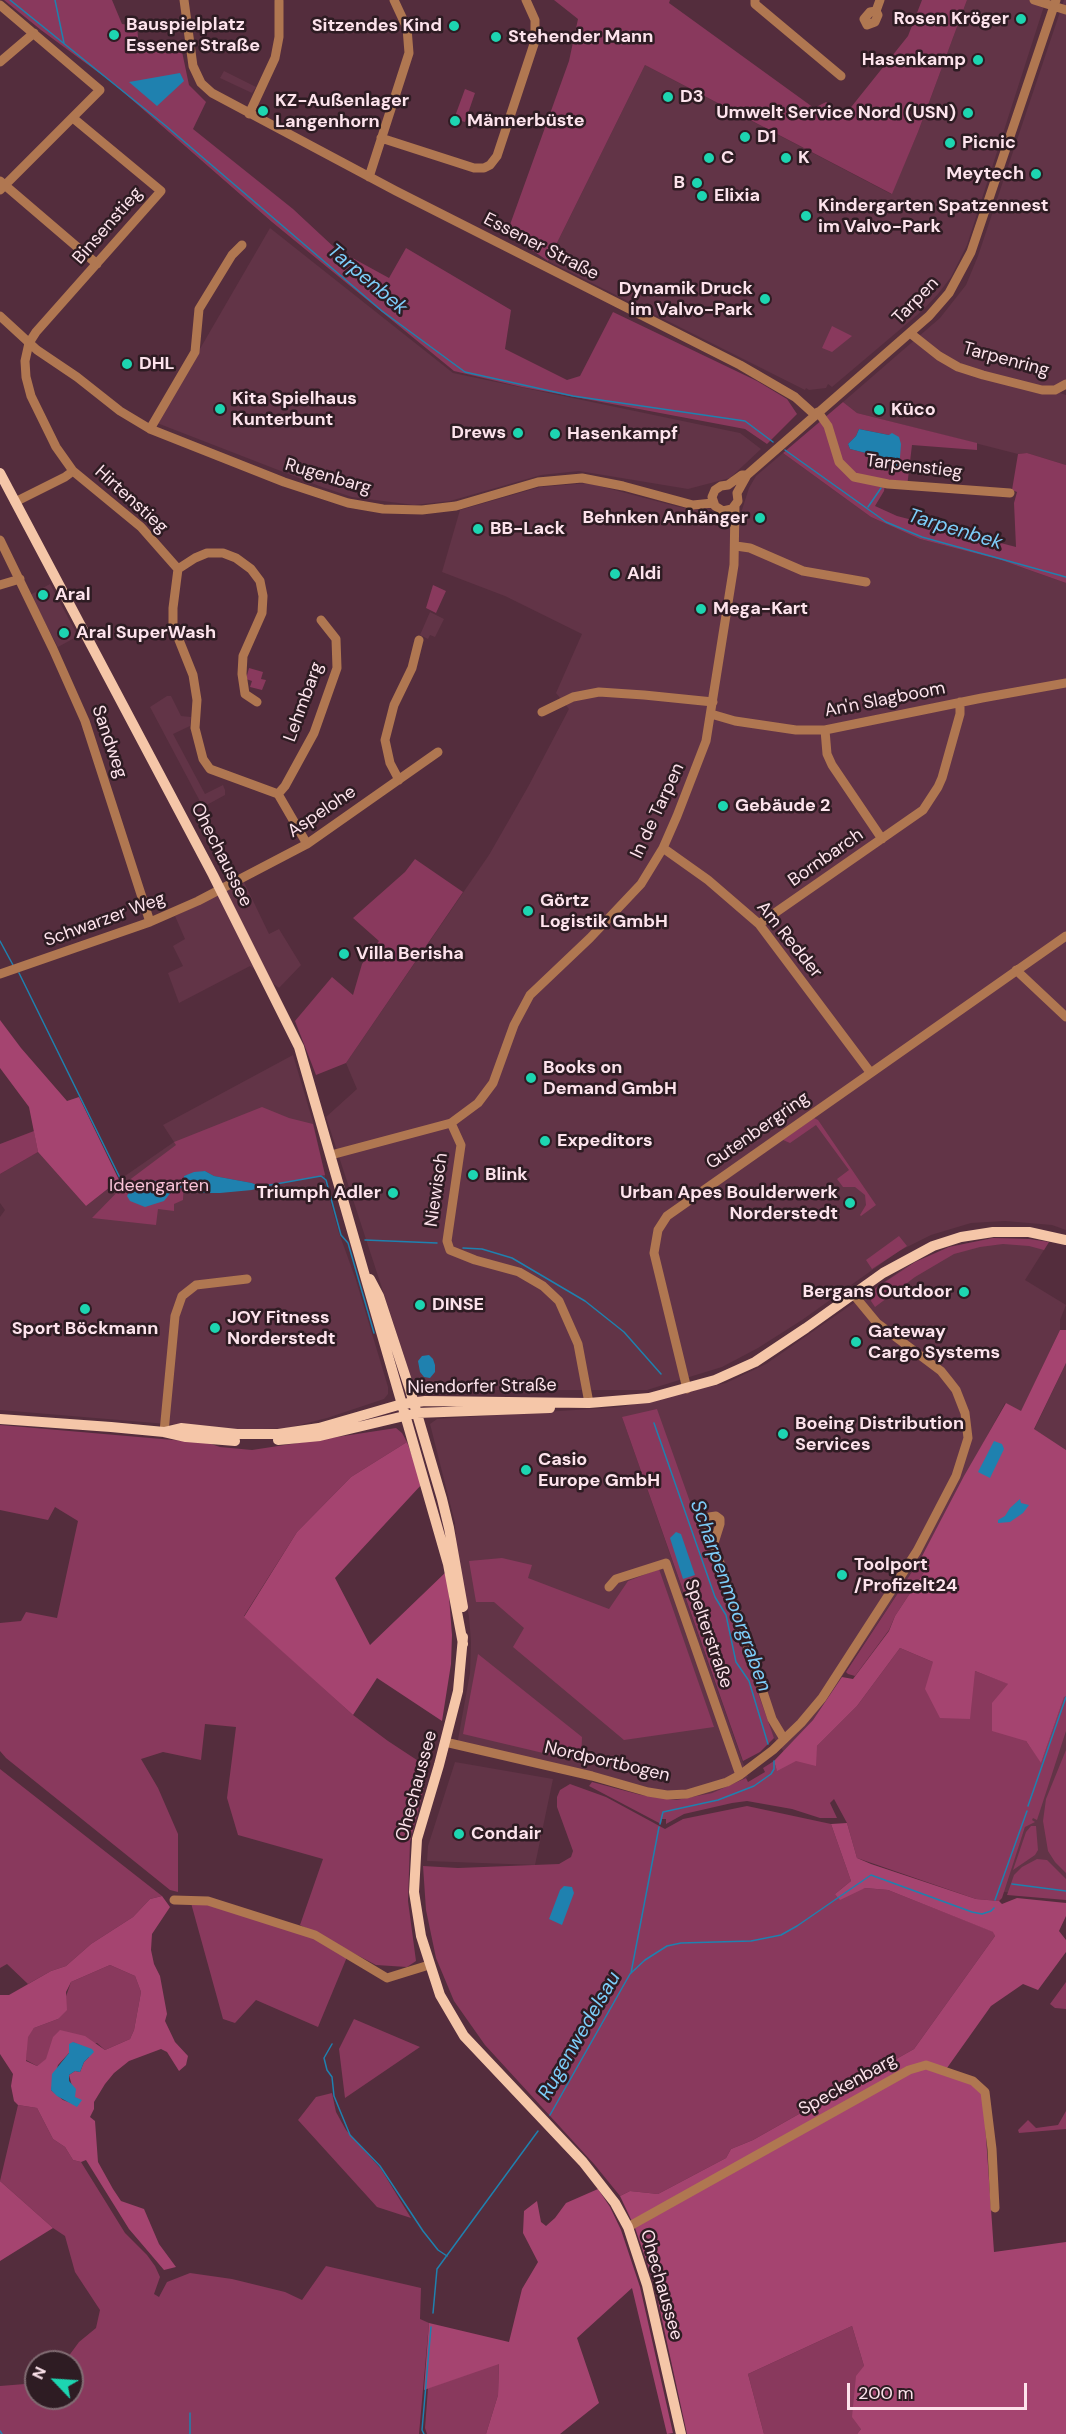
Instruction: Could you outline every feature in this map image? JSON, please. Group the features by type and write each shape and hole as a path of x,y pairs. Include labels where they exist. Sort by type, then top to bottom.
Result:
{"main road":[{"name":"Ohechaussee","path":"0,473 220,890 300,1047 366,1271 379,1296 448,1564 463,1644 458,1691 417,1839 414,1892 421,1936 440,1995 464,2036 599,2181 615,2203 628,2227 647,2285 681,2434"},
{"name":"Niendorfer Straße","path":"0,1419 164,1432 186,1437 235,1441 321,1436 409,1409 578,1407 589,1403 633,1401 687,1389 715,1380 755,1362 907,1258 933,1246 961,1237 993,1232 1029,1232 1066,1240"}],"street":[{"name":"Essener Straße","path":"184,0 190,59 197,77 212,93 617,305 740,365 795,397 817,414"},
{"path":"369,177 410,46 407,28 393,0"},
{"path":"381,138 474,168 484,168 490,165 498,156 535,41 535,20 526,0"},
{"path":"755,0 755,4 841,76"},
{"path":"876,11 880,0"},
{"path":"1034,0 1054,3 1066,10"},
{"path":"249,114 275,58 279,37 279,1"},
{"name":"Tarpen","path":"747,475 910,333 941,303 964,270 1054,3"},
{"path":"0,5 99,90 2,186 96,264"},
{"path":"0,62 34,33"},
{"name":"Binsenstieg","path":"29,343 36,332 161,191 73,118"},
{"path":"150,429 195,352 199,309 232,255 242,245"},
{"name":"Rugenbarg","path":"0,316 29,343 120,411 150,429 313,493 348,503 383,509 422,510 456,506 538,482 582,478 623,486 693,505 713,499"},
{"name":"Tarpenring","path":"910,333 939,356 958,367 1042,390 1055,390 1066,384"},
{"name":"Hirtenstieg","path":"29,343 25,361 26,377 31,396 56,447 73,471 141,527 178,569"},
{"name":"Tarpenstieg","path":"817,414 828,426 839,462 854,477 888,484 1010,494"},
{"path":"15,502 73,471"},
{"path":"742,475 747,475 737,493 738,501 735,506 724,511 717,508 713,499 717,488 728,485 742,475"},
{"path":"728,485 737,493"},
{"name":"In de Tarpen","path":"331,1155 451,1123 478,1103 493,1083 517,1019 530,995 590,938 641,884 663,848 706,741 736,546 735,506"},
{"name":"In de Tarpen","path":"724,511 735,533"},
{"name":"Sandweg","path":"0,540 85,721 150,922"},
{"path":"736,546 750,548 803,571 866,582"},
{"path":"257,702 245,694 242,674 243,656 262,613 263,596 260,581 251,569 236,558 223,553 207,553 178,569 173,608 173,625 193,675 197,700 195,728 202,759 210,769 278,794 307,844"},
{"path":"0,585 20,579"},
{"name":"Lehmbarg","path":"278,794 285,786 314,734 337,668 336,639 321,620"},
{"path":"399,780 390,763 385,740 394,705 412,668 419,640"},
{"name":"An'n Slagboom","path":"711,714 735,722 825,730 1066,683"},
{"path":"542,712 573,697 599,692 644,694 713,702"},
{"name":"Bornbarch","path":"759,924 923,810 939,787 960,714 960,702"},
{"name":"Bornbarch","path":"825,730 827,754 832,765 882,839"},
{"name":"Aspelohe","path":"220,890 307,844 438,752"},
{"name":"Am Redder","path":"663,848 708,880 759,924 870,1072"},
{"name":"Schwarzer Weg","path":"0,974 150,922 220,890"},
{"name":"Gutenbergring","path":"687,1389 654,1253 655,1238 662,1222 680,1206 1066,936"},
{"path":"1016,970 1066,1017"},
{"name":"Niewisch","path":"451,1123 460,1145 447,1241 450,1250 475,1260 519,1272 543,1286 559,1301 578,1344 589,1403"},
{"path":"164,1432 175,1316 182,1296 196,1285 247,1279"},
{"name":"Nordportbogen","path":"445,1742 667,1795 687,1794 706,1790 740,1775 784,1739 822,1698 917,1551 956,1476 968,1438 965,1413 956,1390 949,1381 927,1359 883,1328 853,1294"},
{"path":"714,1543 772,1719 784,1739"},
{"name":"Spelterstraße","path":"609,1587 616,1579 666,1563 740,1775"},
{"path":"174,1900 208,1901 315,1935 387,1978 429,1965"},
{"name":"Speckenbarg","path":"628,2227 909,2070 926,2065 974,2081 985,2092 992,2149 995,2208"}],"shaded area":[{"path":"967,0 1046,0 967,245 951,277 923,310 832,387 828,384 826,388 809,390 806,388 805,390 548,261 645,65 891,194 918,132"},
{"path":"1064,0 1066,0 1066,387 1060,393 1066,395 1066,465 1027,453 1018,454 857,413 843,402 940,318 966,285 978,256"},
{"path":"224,71 256,87 252,93 220,78"},
{"path":"270,228 453,373 740,433 761,449 730,478 688,489 579,471 541,475 450,501 414,505 352,497 157,423"},
{"path":"783,453 871,517 920,539 1001,560 1066,583 1066,1230 1052,1225 1005,1221 971,1223 931,1235 899,1251 802,1320 758,1348 722,1367 647,1390 424,1390 413,1383 326,1117 357,1089 346,1063 489,855 528,787 569,709 556,693 582,634 505,596 442,572 460,510 540,487 588,483 679,507 707,511 725,522 740,516 749,488 756,476"},
{"name":"Aral","path":"50,584 78,636 58,647 30,595"},
{"path":"430,612 444,619 435,637 430,635 428,639 420,635"},
{"path":"167,696 171,696 181,716 191,717 190,726 173,734 205,794 223,785 225,790 225,795 203,807 150,707"},
{"path":"244,882 269,934 279,929 301,965 279,988 250,966 179,1003 168,973 183,966 173,946 185,939 175,916"},
{"path":"0,1020 67,1101 79,1097 119,1180 86,1206 38,1152 29,1107 0,1068"},
{"path":"293,1055 313,1122 325,1182 339,1233 356,1280 388,1387 388,1394 384,1399 288,1428 238,1430 0,1410 0,1217 5,1210 0,1203 0,1174 38,1152 86,1206 174,1142 163,1125"},
{"path":"993,1238 1049,1242 1025,1280 1066,1305 1060,1320 1060,1330 1021,1412 1005,1403 921,1558 813,1720 784,1752 774,1738 622,1417 748,1777 713,1793 676,1800 662,1799 457,1745 470,1673 469,1617 456,1545 455,1523 430,1424 437,1419 621,1407 726,1383 766,1364 904,1268 949,1247"},
{"path":"1060,1330 1066,1330 1066,1363 1034,1429 1066,1450 1066,1696 1041,1763 1026,1741 992,1731 992,1703 1008,1684 975,1671 970,1719 940,1718 925,1689 933,1662 900,1648 857,1706 817,1746 816,1766 796,1761 777,1771 774,1761 813,1720 842,1677 853,1679 889,1631 895,1616 924,1572 921,1558 964,1476 1006,1403 1021,1411"},
{"path":"1066,1363 1066,1450 1034,1430"},
{"path":"407,1442 422,1484 335,1578 370,1645 447,1571 452,1635 451,1664 442,1721 377,1678 353,1715 244,1617 297,1532 351,1477"},
{"path":"1066,1708 1066,1898 1004,1892 1003,1891"},
{"path":"455,1762 553,1779 535,1865 427,1861 428,1846"},
{"path":"847,1823 857,1858 871,1864 976,1899 999,1901 1002,1904 1017,1898 1066,1903 1066,1916 1059,1931 1066,1940 1066,1952 1038,1990 1023,1984 991,2006 947,2068 973,2083 983,2094 994,2252 1066,2242 1066,2434 857,2434 861,2429 852,2417 856,2376 864,2366 852,2326 748,2374 764,2434 687,2434 654,2283 635,2228 620,2196 630,2191 658,2194 726,2158 731,2149 753,2140 914,2049 995,1936 993,1932 888,1890 865,1888 840,1900 835,1894 851,1881 831,1824"},
{"path":"162,1896 170,1907 152,1934 151,1950 160,1976 167,2014 165,2021 175,2042 188,2056 186,2065 179,2071 167,2052 161,2049 129,2061 105,2084 94,2102 94,2109 90,2117 95,2121 98,2162 121,2201 144,2209 159,2244 176,2267 164,2270 129,2229 86,2160 81,2162 73,2160 65,2147 53,2139 37,2108 18,2105 14,2101 11,2086 13,2074 0,2054 0,1995 9,1995 51,1971 66,1966 91,1944 133,1917 150,1899","holes":["110,1965 135,1976 141,1992 134,2030 130,2039 105,2050 85,2036 60,2030 53,2037 46,2059 37,2066 26,2061 28,2037 34,2028 58,2019 67,2010 66,1992 71,1982","73,2042 82,2046 89,2057 80,2072 75,2071 69,2075 75,2097 71,2103 63,2100 51,2090 58,2065 69,2053"]},
{"path":"0,2181 53,2228 0,2261"},
{"path":"598,2189 621,2230 640,2287 673,2433 667,2434 632,2288 577,2338 599,2403 560,2434 486,2434 498,2395 499,2364 424,2390 429,2323 509,2342 522,2289 538,2262 523,2233 524,2211 537,2201 541,2222 546,2226 566,2203"}],"green space":[{"path":"4,0 112,0 122,24 137,26 139,49 180,42 189,85 206,102 193,129 293,209 336,249 389,278 406,248 511,310 505,349 567,380 580,376 613,312 757,381 787,399 797,414 767,444 745,429 522,387 454,371 272,222 114,84"},
{"path":"554,0 670,0 669,3 814,108 826,102 844,116 908,36 922,0 967,0 918,132 892,194 645,65 548,261 507,233 569,61 578,19"},
{"path":"465,89 475,93 465,122 454,119"},
{"path":"832,326 852,336 832,352 822,348"},
{"path":"843,402 857,413 977,443 977,450 912,445 907,487 885,485 875,506 897,516 1016,547 1014,503 1017,492 1012,490 1018,454 1027,453 1066,465 1066,583 1001,560 920,539 871,517 783,453","holes":["859,429 889,435 894,470 885,458 850,449 848,444"]},
{"path":"433,585 446,591 436,613 426,608"},
{"path":"249,668 263,672 261,679 266,680 262,690 250,687 252,681 246,679"},
{"path":"415,859 463,892 346,1063 316,1075 295,1021 332,977 353,995 362,964 379,941 353,918 405,872"},
{"name":"Ideengarten","path":"262,1107 289,1118 313,1124 325,1175 261,1187 252,1183 214,1176 205,1171 184,1176 183,1200 174,1204 174,1211 158,1209 156,1225 92,1218 128,1181 176,1145 174,1142"},
{"path":"814,1118 818,1120 876,1205 861,1216 866,1205 865,1195 855,1187 843,1187 837,1179 849,1170 816,1125 790,1143 783,1140"},
{"path":"34,1131 38,1152 0,1174 0,1144"},
{"path":"899,1236 907,1246 872,1269 866,1260"},
{"path":"993,1238 1049,1242 1044,1250 1003,1244 954,1254 915,1277 875,1307 871,1301 873,1290 915,1262 949,1247"},
{"path":"657,1409 774,1738 760,1752 743,1761 622,1417"},
{"path":"0,1425 208,1443 220,1447 252,1450 396,1428 402,1433 407,1442 351,1477 297,1532 244,1616 353,1715 429,1768 410,1842 408,1901 416,1961 407,1967 376,1965 300,1925 323,1859 238,1835 227,1798 236,1727 205,1724 201,1760 163,1752 141,1759 158,1788 178,1834 178,1892 170,1890 0,1751 0,1623 21,1621 26,1612 57,1618 78,1521 55,1507 48,1520 0,1510"},
{"path":"502,1558 532,1565 528,1578 609,1609 628,1581 659,1569 714,1727 624,1740 513,1647 524,1628 494,1602 476,1602 469,1561"},
{"path":"921,1558 924,1572 895,1616 889,1630 855,1676 848,1674 846,1672"},
{"path":"900,1648 933,1662 975,1671 1009,1684 1026,1741 1041,1762 1064,1696 1066,1696 1066,1731 1037,1820 1033,1818 1035,1822 1025,1827 1002,1898 999,1901 976,1899 857,1858 847,1823 834,1799 830,1803 837,1818 820,1818 792,1809 747,1801 684,1814 666,1824 666,1819 662,1819 661,1824 589,1786 592,1782 641,1795 676,1800 712,1793 746,1778 748,1782 765,1772 763,1768 774,1761 777,1770 817,1746 857,1706"},
{"path":"478,1654 582,1737 581,1762 463,1734"},
{"path":"1066,1750 1066,1873 1048,1851 1043,1821 1046,1799"},
{"path":"0,1769 162,1896 150,1899 133,1917 91,1944 66,1966 51,1971 28,1984 7,1964 0,1968"},
{"path":"570,1784 606,1797 665,1829 683,1819 747,1806 831,1824 851,1881 835,1894 865,1888 888,1890 994,1932 995,1936 914,2049 753,2140 731,2149 726,2158 658,2194 630,2191 620,2196 594,2164 485,2045 454,2001 436,1958 426,1910 423,1866 458,1868 559,1864 571,1857 573,1851 557,1807 560,1790"},
{"path":"1031,1826 1036,1826 1038,1850 1035,1855 1013,1870 1026,1832"},
{"path":"1037,1859 1047,1860 1066,1879 1066,1900 1007,1895 1014,1875 1022,1867"},
{"path":"191,1903 205,1904 312,1937 347,1957 318,2027 256,2000 235,2023 223,2019"},
{"path":"110,1965 135,1976 141,1992 134,2030 130,2039 105,2050 97,2043 49,2053 47,2059 37,2066 26,2060 27,2037 34,2028 58,2019 71,1982"},
{"path":"1066,1982 1066,2009 1055,2008 1050,2004"},
{"path":"354,2019 420,2047 345,2098 339,2049"},
{"path":"332,2093 336,2112 346,2130 381,2169 411,2218 377,2207 298,2120 316,2097"},
{"path":"18,2105 37,2108 53,2139 65,2147 73,2160 81,2162 125,2233 155,2266 160,2277 154,2294 159,2297 167,2282 190,2273 232,2279 285,2292 302,2300 326,2266 421,2288 420,2319 429,2323 419,2434 0,2434 0,2386 24,2384 24,2410 84,2410 84,2350 73,2350 96,2328 100,2310 75,2272 65,2236 0,2181"},
{"path":"1066,2111 1066,2129 1019,2133 1018,2130 1028,2120 1036,2128 1058,2125"},
{"path":"852,2326 864,2366 861,2429 857,2434 764,2434 748,2374"},
{"path":"499,2363 498,2395 486,2434 427,2434 425,2428 428,2388"}],"water":[{"path":"180,73 184,81 157,106 129,82"},
{"path":"859,429 889,435 892,433 899,437 901,444 899,470 894,470 885,458 850,449 848,444"},
{"path":"205,1171 214,1176 252,1183 261,1187 252,1190 202,1193 187,1190 184,1187 172,1191 164,1201 145,1207 130,1201 127,1196 130,1190 149,1180 184,1183 184,1176"},
{"path":"429,1355 435,1365 435,1372 430,1378 424,1377 420,1372 418,1361 422,1356"},
{"path":"994,1441 1002,1444 1004,1449 990,1478 978,1472"},
{"path":"1020,1499 1021,1503 1029,1505 1023,1513 1010,1522 998,1523 998,1520 1005,1516"},
{"path":"676,1532 681,1534 695,1575 683,1579 670,1538"},
{"path":"564,1886 572,1887 574,1893 562,1925 549,1919 560,1890"},
{"path":"73,2042 92,2049 94,2052 84,2062 80,2072 75,2071 69,2075 69,2081 76,2089 75,2097 82,2100 77,2107 51,2090 52,2074 69,2053 69,2044"}],"waterway":[{"name":"Tarpenbek","path":"10,0 166,126 382,311 465,372 573,396 745,421 773,442"},
{"path":"55,0 64,43"},
{"name":"Tarpenbek","path":"785,450 886,522 922,537 1066,577"},
{"path":"868,507 881,488"},
{"name":"Scharpenmoorgraben","path":"0,941 13,965"},
{"name":"Scharpenmoorgraben","path":"19,973 121,1180 131,1190"},
{"name":"Scharpenmoorgraben","path":"259,1187 321,1176 326,1180 341,1235 348,1243 374,1333"},
{"name":"Scharpenmoorgraben","path":"365,1240 437,1243"},
{"name":"Scharpenmoorgraben","path":"463,1248 482,1249 512,1258 585,1301 624,1332 661,1374"},
{"name":"Scharpenmoorgraben","path":"654,1423 715,1597 726,1615 736,1662 749,1681 768,1744"},
{"name":"Rugenwedelsau","path":"1028,1806 1066,1697"},
{"name":"Scharpenmoorgraben","path":"660,1824 663,1812 718,1800 754,1786 771,1774 774,1761"},
{"name":"Rugenwedelsau","path":"995,1900 1027,1811"},
{"name":"Scharpenmoorgraben","path":"631,1973 659,1827"},
{"name":"Rugenwedelsau","path":"550,2115 630,1974 645,1960 667,1946 681,1943 751,1941 781,1935 871,1875 972,1912 982,1914 994,1908"},
{"path":"1012,1884 1066,1891"},
{"path":"332,2044 324,2058 327,2070 332,2077 334,2096 350,2135 380,2166 423,2231 438,2250 447,2256"},
{"name":"Rugenwedelsau","path":"433,2313 437,2269 538,2131"},
{"name":"Rugenwedelsau","path":"424,2434 422,2430 431,2327"},
{"path":"190,2413 190,2434"}],"place":[{"name":"Rosen Kröger","path":"1021,19"},
{"name":"Sitzendes Kind","path":"454,26"},
{"name":"Bauspielplatz Essener Straße","path":"114,35"},
{"name":"Stehender Mann","path":"496,37"},
{"name":"Hasenkamp","path":"978,60"},
{"name":"D3","path":"668,97"},
{"name":"KZ-Außenlager Langenhorn","path":"263,111"},
{"name":"Umwelt Service Nord (USN)","path":"968,113"},
{"name":"Männerbüste","path":"455,121"},
{"name":"D1","path":"745,137"},
{"name":"Picnic","path":"950,143"},
{"name":"C","path":"709,158"},
{"name":"K","path":"786,158"},
{"name":"Meytech","path":"1036,174"},
{"name":"B","path":"697,183"},
{"name":"Elixia","path":"702,196"},
{"name":"Kindergarten Spatzennest im Valvo-Park","path":"806,216"},
{"name":"Dynamik Druck im Valvo-Park","path":"765,299"},
{"name":"DHL","path":"127,364"},
{"name":"Kita Spielhaus Kunterbunt","path":"220,409"},
{"name":"Küco","path":"879,410"},
{"name":"Drews","path":"518,433"},
{"name":"Hasenkampf","path":"555,434"},
{"name":"Behnken Anhänger","path":"760,518"},
{"name":"BB-Lack","path":"478,529"},
{"name":"Aldi","path":"615,574"},
{"name":"Aral","path":"43,595"},
{"name":"Mega-Kart","path":"701,609"},
{"name":"Aral SuperWash","path":"64,633"},
{"name":"Gebäude 2","path":"723,806"},
{"name":"Görtz Logistik GmbH","path":"528,911"},
{"name":"Villa Berisha","path":"344,954"},
{"name":"Books on Demand GmbH","path":"531,1078"},
{"name":"Expeditors","path":"545,1141"},
{"name":"Blink","path":"473,1175"},
{"name":"Triumph Adler","path":"393,1193"},
{"name":"Urban Apes Boulderwerk Norderstedt","path":"850,1203"},
{"name":"Bergans Outdoor","path":"964,1292"},
{"name":"DINSE","path":"420,1305"},
{"name":"Sport Böckmann","path":"85,1309"},
{"name":"JOY Fitness Norderstedt","path":"215,1328"},
{"name":"Gateway Cargo Systems","path":"856,1342"},
{"name":"Boeing Distribution Services","path":"783,1434"},
{"name":"Casio Europe GmbH","path":"526,1470"},
{"name":"Toolport /Profizelt24","path":"842,1575"},
{"name":"Condair","path":"459,1834"}]}
